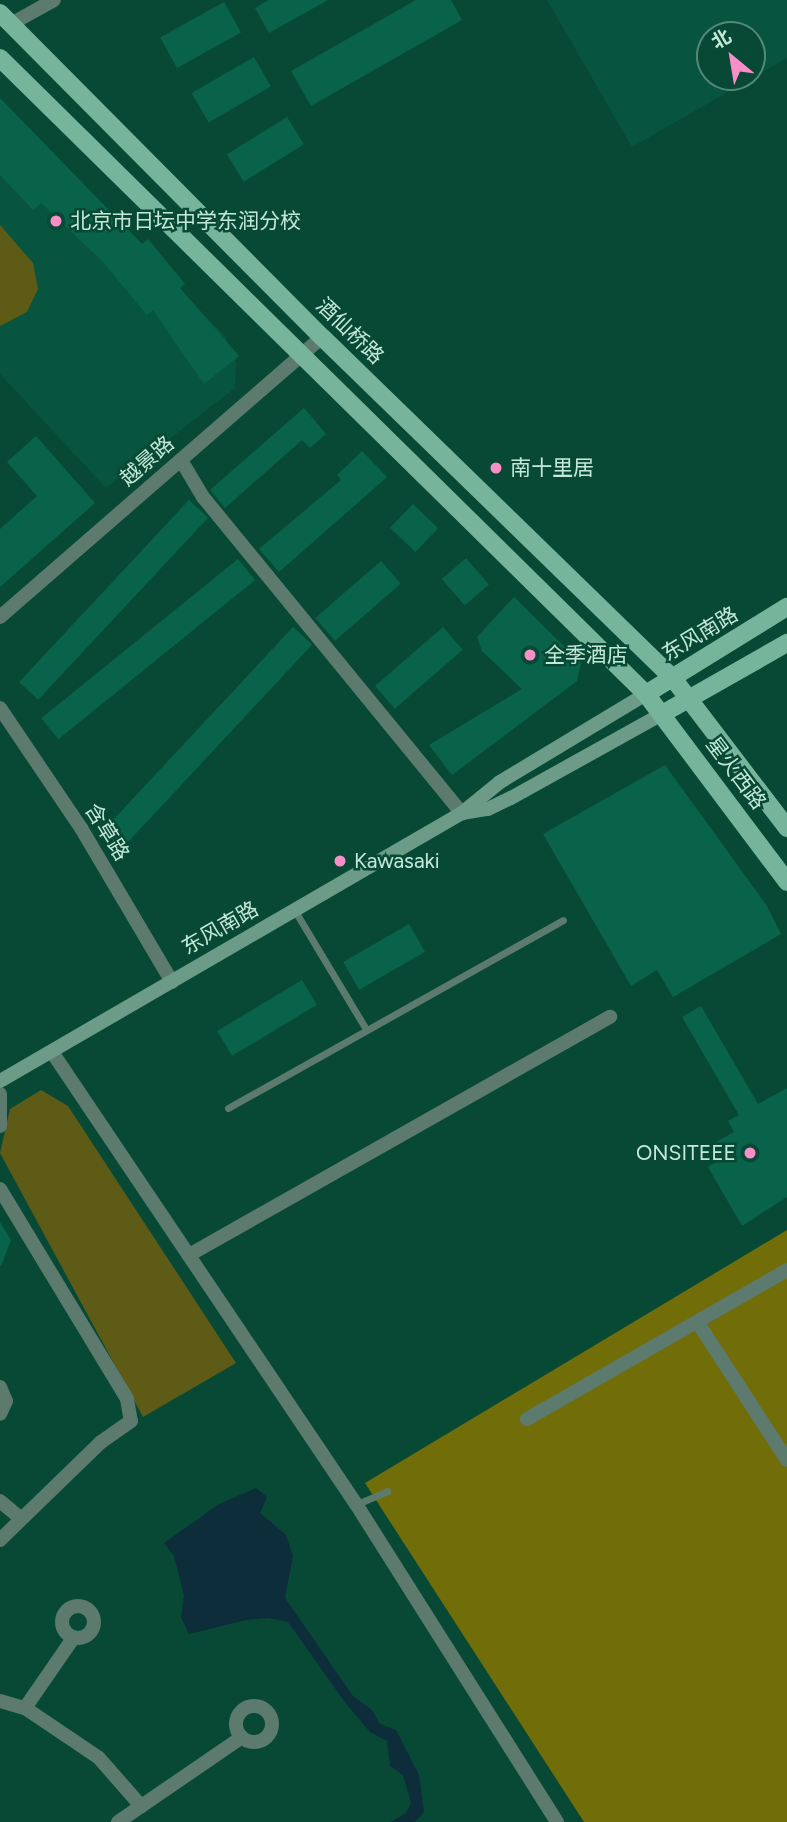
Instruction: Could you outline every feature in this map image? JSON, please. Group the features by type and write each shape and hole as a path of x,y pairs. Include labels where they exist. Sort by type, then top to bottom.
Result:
{"main road":[{"name":"酒仙桥路","path":"6,19 323,337 672,677"},
{"path":"0,58 303,353 646,694"},
{"name":"东风南路","path":"646,694 787,607"},
{"name":"东风南路","path":"662,714 689,702 787,643"},
{"name":"星火西路","path":"672,677 787,828"},
{"name":"星火西路","path":"646,694 787,882"}],"street":[{"path":"6,19 54,0"},
{"name":"越景路","path":"0,617 323,337"},
{"path":"181,460 203,497 462,813"},
{"name":"东风南路","path":"0,1081 462,813 500,782 646,694"},
{"name":"含草路","path":"0,708 80,828 172,982"},
{"name":"东风南路","path":"462,813 488,809 511,798 662,714"},
{"path":"188,1255 610,1017"},
{"path":"52,1052 356,1504 557,1822"},
{"path":"0,1094 0,1126"},
{"path":"0,1189 127,1399 131,1421 101,1442 0,1540"},
{"path":"527,1419 787,1270"},
{"path":"698,1323 787,1460"},
{"path":"0,1387 6,1401 0,1414"},
{"path":"0,1501 20,1518"},
{"path":"25,1708 74,1637"},
{"path":"0,1701 25,1708 99,1758 141,1806"},
{"path":"118,1822 242,1737"}],"lane":[{"path":"295,911 366,1029"},
{"path":"228,1108 563,920"},
{"path":"356,1504 387,1491"}],"shaded area":[{"path":"547,0 787,0 787,58 766,70 766,21 696,21 696,91 730,91 632,147"},
{"name":"北京市日坛中学东润分校","path":"0,107 225,336 236,362 235,388 106,488 0,374"},
{"path":"0,225 33,263 38,289 27,312 0,326"},
{"path":"41,1090 68,1106 236,1363 143,1417 0,1153 10,1109"},
{"path":"787,1230 787,1822 584,1822 365,1483"}],"water":[{"path":"256,1488 267,1497 260,1513 286,1535 293,1556 285,1598 353,1696 372,1710 380,1724 396,1730 419,1775 424,1812 415,1822 391,1822 406,1813 411,1803 403,1775 390,1766 387,1741 370,1732 344,1701 288,1622 268,1618 246,1620 189,1634 181,1617 184,1596 174,1556 164,1543 219,1504"}],"building":[{"path":"269,0 328,0 269,33 255,8"},
{"path":"416,0 451,0 462,20 311,106 291,71"},
{"path":"224,2 241,33 177,68 160,37"},
{"path":"254,57 271,86 209,122 192,93"},
{"path":"0,98 142,244 148,239 185,284 180,288 239,356 204,384 153,310 147,315 101,260 41,203 33,210 0,175"},
{"path":"287,117 304,144 244,182 227,155"},
{"path":"304,408 326,434 310,448 302,440 225,508 210,490"},
{"path":"36,436 95,503 0,587 0,529 37,496 7,462"},
{"path":"362,451 387,477 279,572 259,549 341,480 337,475"},
{"path":"189,500 208,518 38,700 19,682"},
{"path":"413,504 438,528 415,552 390,528"},
{"path":"466,558 489,584 465,605 442,579"},
{"path":"238,559 255,580 58,739 41,718"},
{"path":"381,561 401,584 335,641 315,618"},
{"path":"514,597 581,663 577,681 452,775 429,745 522,689 482,651 477,637"},
{"path":"293,627 312,645 122,849 103,831"},
{"path":"443,627 463,650 395,709 375,686"},
{"path":"665,765 767,906 781,934 673,997 657,970 631,986 543,834"},
{"path":"409,924 425,952 359,990 343,962"},
{"path":"302,980 317,1005 232,1056 217,1031"},
{"name":"ONSITEEE","path":"701,1006 758,1104 787,1088 787,1197 742,1226 708,1167 718,1161 709,1146 734,1132 728,1121 739,1115 682,1017"},
{"path":"0,1222 11,1240 1,1266 0,1266"}],"place":[{"name":"北京市日坛中学东润分校","path":"56,221"},
{"name":"南十里居","path":"496,468"},
{"name":"全季酒店","path":"530,655"},
{"name":"Kawasaki","path":"340,861"},
{"name":"ONSITEEE","path":"750,1153"}]}
